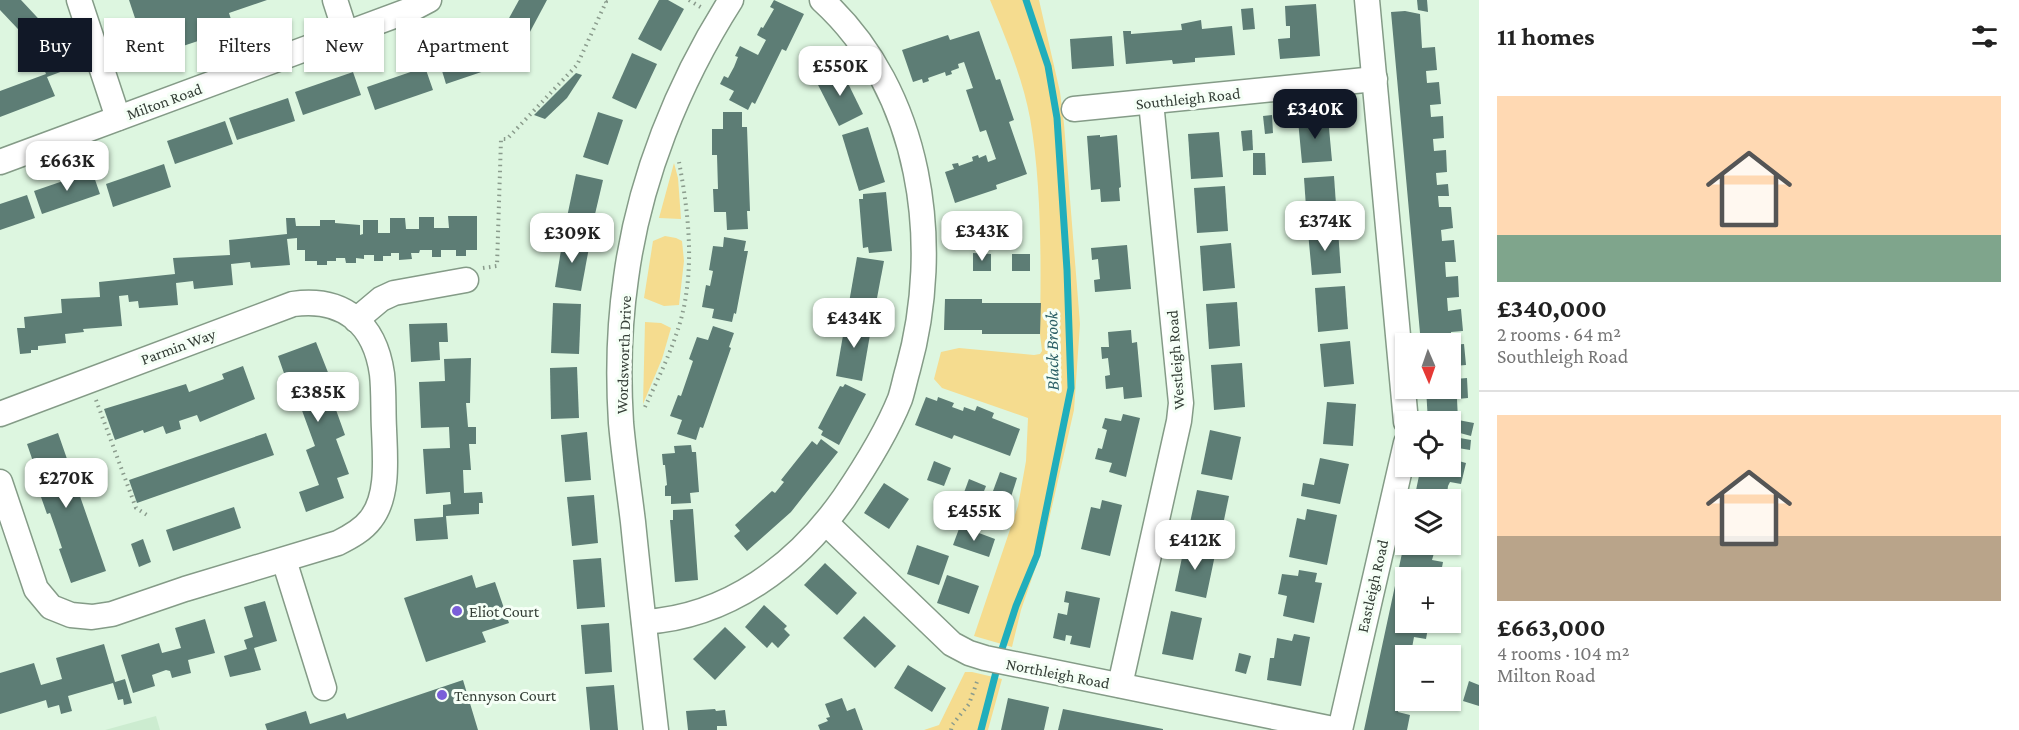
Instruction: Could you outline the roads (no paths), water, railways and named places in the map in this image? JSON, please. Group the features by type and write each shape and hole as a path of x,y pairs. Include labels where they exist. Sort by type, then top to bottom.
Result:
{"street":[{"path":"78,0 118,118"},
{"path":"335,0 341,18"},
{"name":"Milton Road","path":"384,20 429,0"},
{"name":"Wordsworth Drive","path":"656,730 621,422 621,327 626,278 636,218 672,113 731,0"},
{"path":"644,622 687,615 712,608 751,589 779,569 826,523 873,453 900,399 914,349 921,304 925,259 924,225 919,187 909,143 889,93 860,41 840,16 822,0"},
{"path":"1367,0 1405,411"},
{"name":"Milton Road","path":"0,162 304,49"},
{"name":"Southleigh Road","path":"1074,109 1375,79"},
{"name":"Westleigh Road","path":"1120,685 1179,421 1181,403 1151,102"},
{"path":"356,320 388,296 424,296 466,280"},
{"name":"Parmin Way","path":"0,414 294,304 311,302 331,304 356,320 366,330 378,353 382,375 385,467 382,492 372,518 358,532 338,543 185,589 112,614 92,617 71,615 51,607 36,589 0,482"},
{"name":"Eastleigh Road","path":"1339,730 1398,477"},
{"name":"Northleigh Road","path":"826,523 951,644 969,653 1012,664 1339,730"},
{"path":"284,560 324,688"}],"waterway":[{"name":"Black Brook","path":"981,730 1002,649 1016,606 1037,555 1071,388 1067,270 1057,118 1048,66 1026,0"}],"place":[{"name":"Eliot Court","path":"457,611"},
{"name":"Tennyson Court","path":"442,695"}]}
